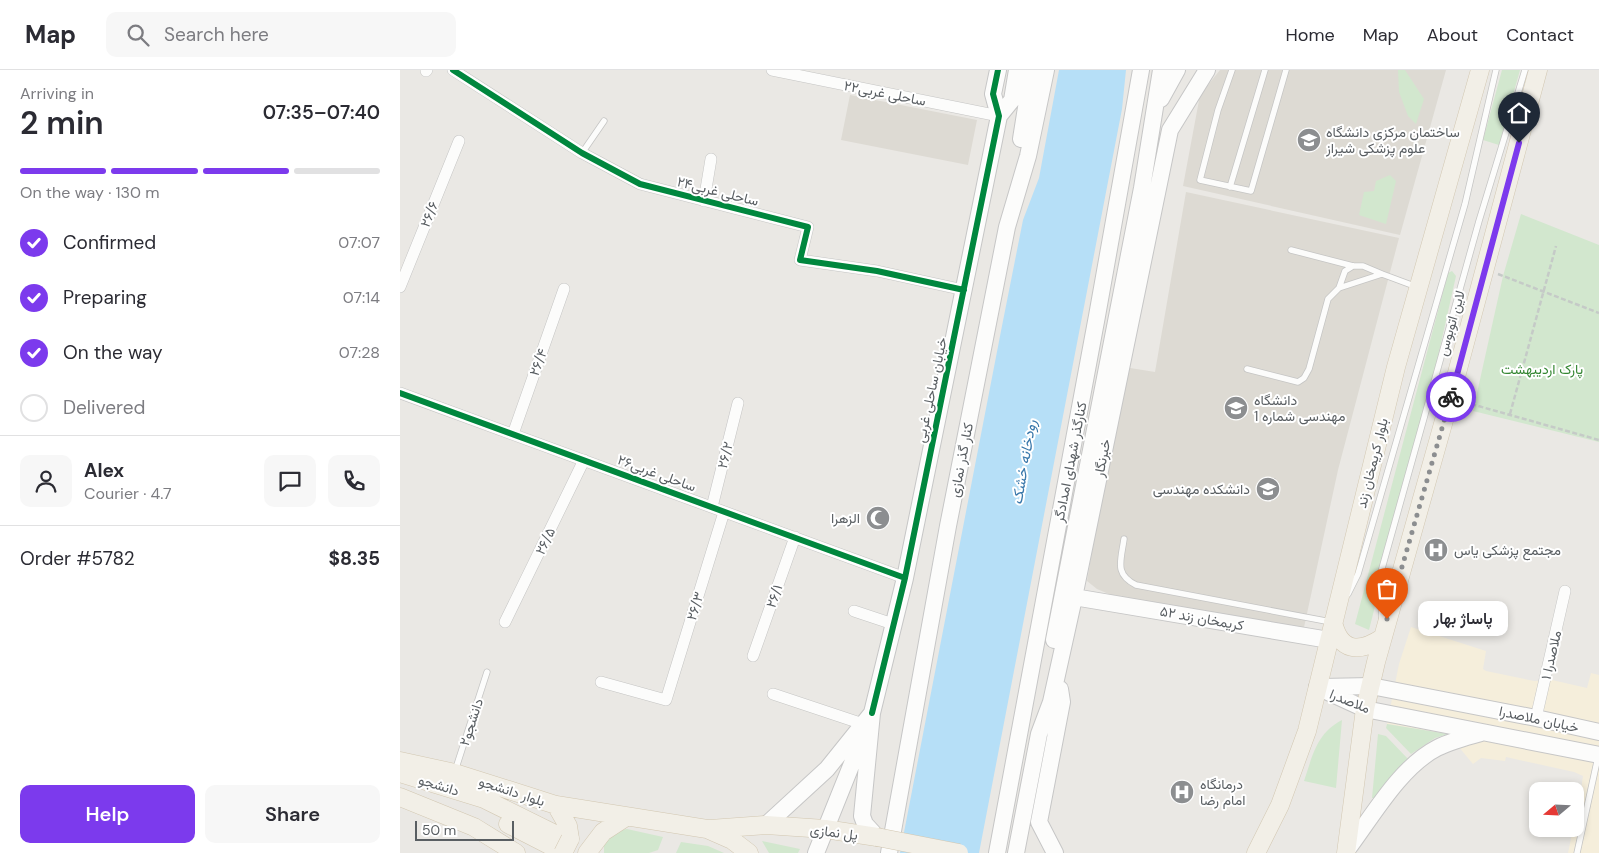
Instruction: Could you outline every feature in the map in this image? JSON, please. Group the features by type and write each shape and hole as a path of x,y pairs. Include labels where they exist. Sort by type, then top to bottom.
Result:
{"main road":[{"name":"خیابان ساحلی غربی","path":"868,719 905,578 999,116 993,94 998,70"},
{"name":"خیابان ساحلی غربی","path":"999,116 1012,100 1017,70"},
{"path":"1007,227 1032,70"},
{"name":"کنار گذر نمازی","path":"889,853 948,526 1007,227 1028,156 1046,70"},
{"name":"کنارگذر شهدای امدادگر","path":"996,853 1098,316 1141,70"},
{"path":"1039,734 1042,698 1142,188 1161,70"},
{"path":"1154,110 1177,70"},
{"name":"بلوار کریمخان زند","path":"1256,853 1280,805 1307,731 1396,366 1480,70"},
{"path":"1347,851 1365,709 1382,638 1450,399 1538,70"},
{"name":"خبرنگار","path":"1016,853 1039,734 1051,702 1074,597 1170,130 1204,72"},
{"name":"کریمخان زند ۵۲","path":"1074,597 1329,640"},
{"path":"1333,622 1341,641 1352,648 1364,647 1382,638"},
{"path":"1055,853 1039,822 1062,702 1058,670"},
{"name":"ملاصدرا","path":"1317,687 1371,686 1478,708"},
{"name":"ملاصدرا","path":"1317,687 1365,709 1485,732"},
{"name":"خیابان ملاصدرا","path":"1478,708 1599,732"},
{"path":"766,825 827,769 868,719"},
{"path":"816,853 868,719"},
{"path":"868,719 862,816 865,824 877,837"},
{"path":"1347,851 1402,776 1415,763 1443,746 1485,732"},
{"name":"خیابان ملاصدرا","path":"1485,732 1599,755"},
{"name":"بلوار دانشجو","path":"400,761 455,773 556,805 706,829"},
{"name":"دانشجو","path":"400,773 484,799 561,844"},
{"name":"دانشجو","path":"400,784 478,809 561,844"},
{"path":"400,797 474,826 516,853"},
{"path":"556,805 568,826 561,844"},
{"path":"590,849 603,832 626,817"},
{"name":"پل نمازی","path":"706,829 766,825 825,829 959,853"},
{"path":"706,829 732,840 749,853"}],"street":[{"name":"ساحلی غربی۲۴","path":"453,70 582,154 640,184 808,227 800,260 877,271 964,290"},
{"name":"ساحلی غربی۲۲","path":"772,70 999,116"},
{"name":"۲۶/۶","path":"400,287 459,141"},
{"path":"704,201 711,159"},
{"name":"۲۶/۴","path":"513,434 564,290"},
{"name":"ساحلی غربی۲۶","path":"400,393 905,578"},
{"name":"۲۶/۲","path":"712,507 738,404"},
{"name":"۲۶/۵","path":"506,622 584,460"},
{"name":"۲۶/۳","path":"601,682 666,700 724,512"},
{"name":"۲۶/۱","path":"753,656 795,537"},
{"name":"۱ ملاصدرا","path":"1536,718 1565,591"},
{"path":"854,612 894,624"},
{"path":"774,694 868,719"}],"lane":[{"path":"1232,70 1218,110 1200,180 1251,191 1286,70"},
{"path":"1230,187 1265,70"},
{"name":"لاین اتوبوس","path":"1333,622 1358,574 1465,204 1496,70"},
{"name":"لاین اتوبوس","path":"1382,638 1381,572 1479,221 1525,70"},
{"path":"582,154 604,120"},
{"path":"1291,250 1353,266 1362,266 1419,287"},
{"path":"1247,369 1293,382 1304,378 1309,369 1328,299 1338,288 1345,271 1353,266"},
{"path":"1338,288 1382,274"},
{"path":"1124,539 1120,571 1125,580 1136,586 1333,622"},
{"name":"دانشجو۲","path":"455,773 487,672"},
{"path":"1577,853 1599,755"}],"path":[{"path":"1510,414 1556,246"},
{"path":"1503,276 1599,312"},
{"path":"1450,399 1599,440"}],"shaded area":[{"name":"ساختمان مرکزی دانشگاه علوم پزشکی شیراز","path":"1220,70 1446,70 1400,235 1183,186 1200,95"},
{"path":"850,95 977,120 968,165 841,140"},
{"name":"دانشگاه مهندسی شماره 1","path":"1186,192 1399,238 1338,470 1303,632 1116,597 1097,589 1087,581 1124,367 1155,372"},
{"path":"1411,627 1486,651 1483,669 1486,671 1534,681 1552,680 1587,688 1591,673 1599,675 1599,853 1568,853 1571,838 1584,838 1583,776 1574,772 1506,757 1505,761 1481,758 1473,764 1448,734 1387,724 1399,664"}],"green space":[{"path":"1398,70 1405,70 1424,99 1416,124 1408,116 1399,92"},
{"path":"1502,70 1520,70 1499,145 1483,140"},
{"path":"1390,175 1396,181 1386,224 1359,215 1364,192 1374,191 1376,181"},
{"name":"پارک اردیبهشت","path":"1521,214 1599,245 1599,442 1473,411 1503,276"},
{"path":"1452,271 1456,276 1437,361 1369,630 1355,624 1448,273"},
{"path":"1342,720 1336,788 1304,781 1313,754 1321,739 1326,732"},
{"path":"1387,724 1448,734 1435,738 1411,754 1386,728"},
{"path":"1378,734 1386,736 1408,759 1376,798 1372,798"},
{"path":"627,829 663,837 658,850 649,853 604,853 604,842 617,831"},
{"path":"762,841 800,849 798,853 769,853"},
{"path":"681,842 708,846 724,853 676,853"}],"water":[{"name":"رودخانه خشک","path":"1059,70 1126,70 1122,109 979,853 900,853 1023,220 1039,178"}],"cycle path":[{"path":"453,70 582,153 640,184 808,227 800,260 877,271 964,290"},
{"path":"872,713 905,578 999,116 993,94 998,70"},
{"path":"400,393 905,578"}],"way so far":[{"path":"1387,619 1451,397"}],"place":[{"name":"ساختمان مرکزی دانشگاه علوم پزشکی شیراز","path":"1309,140"},
{"name":"دانشگاه مهندسی شماره 1","path":"1236,408"},
{"name":"دانشکده مهندسی","path":"1268,489"},
{"name":"الزهرا","path":"878,518"},
{"name":"مجتمع پزشکی یاس","path":"1436,550"},
{"name":"پاساژ بهار","path":"1387,619"},
{"name":"درمانگاه امام رضا","path":"1182,792"}],"route":[{"path":"1451,397 1519,143"}]}
